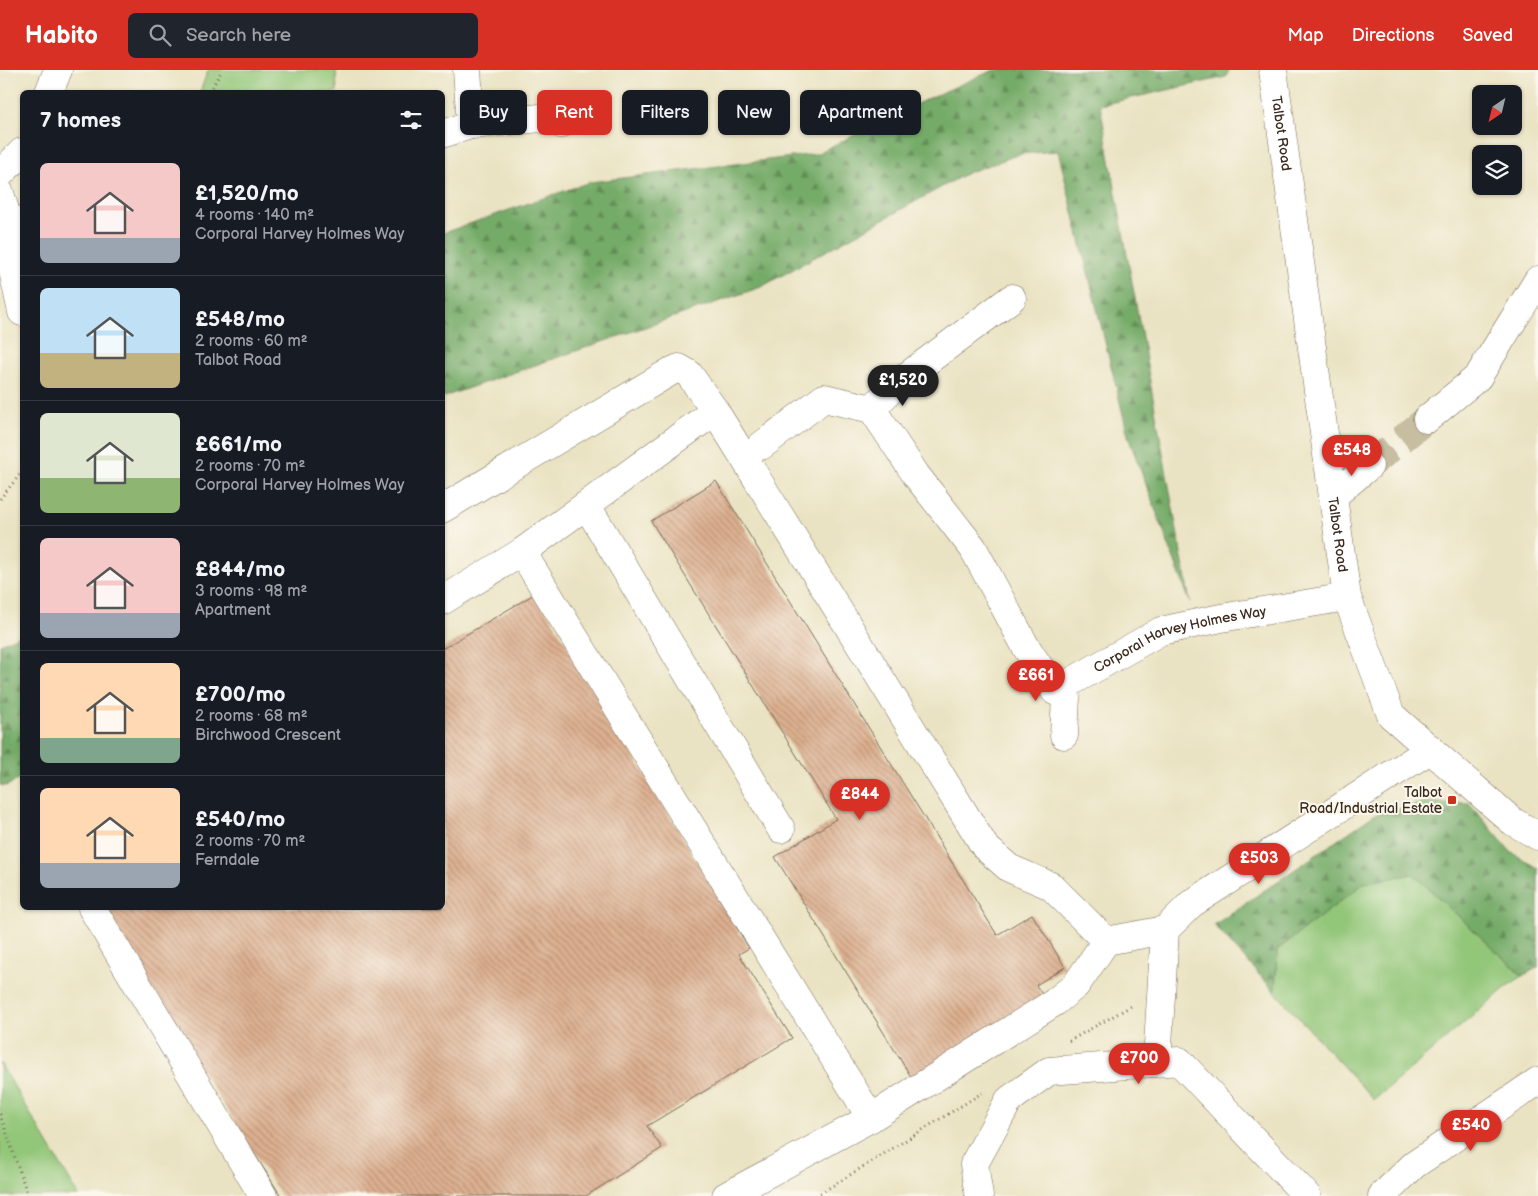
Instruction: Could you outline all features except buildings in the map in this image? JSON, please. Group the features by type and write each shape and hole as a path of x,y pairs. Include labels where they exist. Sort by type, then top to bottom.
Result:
{"street":[{"path":"50,90 58,70"},
{"path":"467,70 468,90"},
{"name":"Talbot Road","path":"1273,70 1347,596 1391,715 1512,821 1538,836"},
{"path":"445,133 460,128"},
{"path":"0,174 20,154"},
{"path":"0,193 12,233 13,271 20,303"},
{"path":"1428,419 1478,377 1538,280"},
{"path":"872,409 895,384 966,334 1012,298"},
{"path":"445,507 662,377 679,368 689,374 715,411 985,847 1009,868 1051,886 1106,941"},
{"path":"761,446 824,398 872,409 916,475 973,548 1026,647 1054,691 1066,697 1064,735"},
{"path":"445,599 522,552 715,411"},
{"path":"1333,496 1369,466"},
{"path":"587,506 781,829"},
{"path":"522,552 871,1118"},
{"name":"Corporal Harvey Holmes Way","path":"1054,691 1161,631 1220,618 1347,596"},
{"path":"726,1196 871,1118 1055,1002 1076,985 1106,941 1165,930 1190,904 1430,749"},
{"path":"93,910 263,1196"},
{"path":"1157,1062 1165,930"},
{"path":"979,1196 974,1164 1009,1100 1050,1071 1179,1061 1307,1196"},
{"path":"1382,1196 1414,1165 1538,1081"}],"path":[{"path":"212,90 222,70"},
{"path":"0,499 20,474"},
{"path":"0,1114 28,1196"}],"green space":[{"path":"208,70 336,70 337,90 201,90"},
{"path":"994,70 1229,70 1226,77 1100,105 1190,602 1129,439 1058,151 1020,154 967,173 761,287 445,396 445,232 590,182 816,154 854,135 921,135 921,102"},
{"path":"20,635 20,779 6,786 0,785 0,644"},
{"path":"1426,802 1469,803 1511,852 1538,868 1538,967 1523,976 1413,874 1364,883 1277,950 1275,992 1214,925 1374,815"},
{"path":"1413,873 1523,976 1510,984 1374,1100 1275,992 1277,950 1364,883"},
{"path":"0,1063 79,1196 0,1196"}],"tunnel":[{"path":"1369,466 1427,419"}],"place":[{"name":"Talbot Road/Industrial Estate","path":"1452,800"}]}
